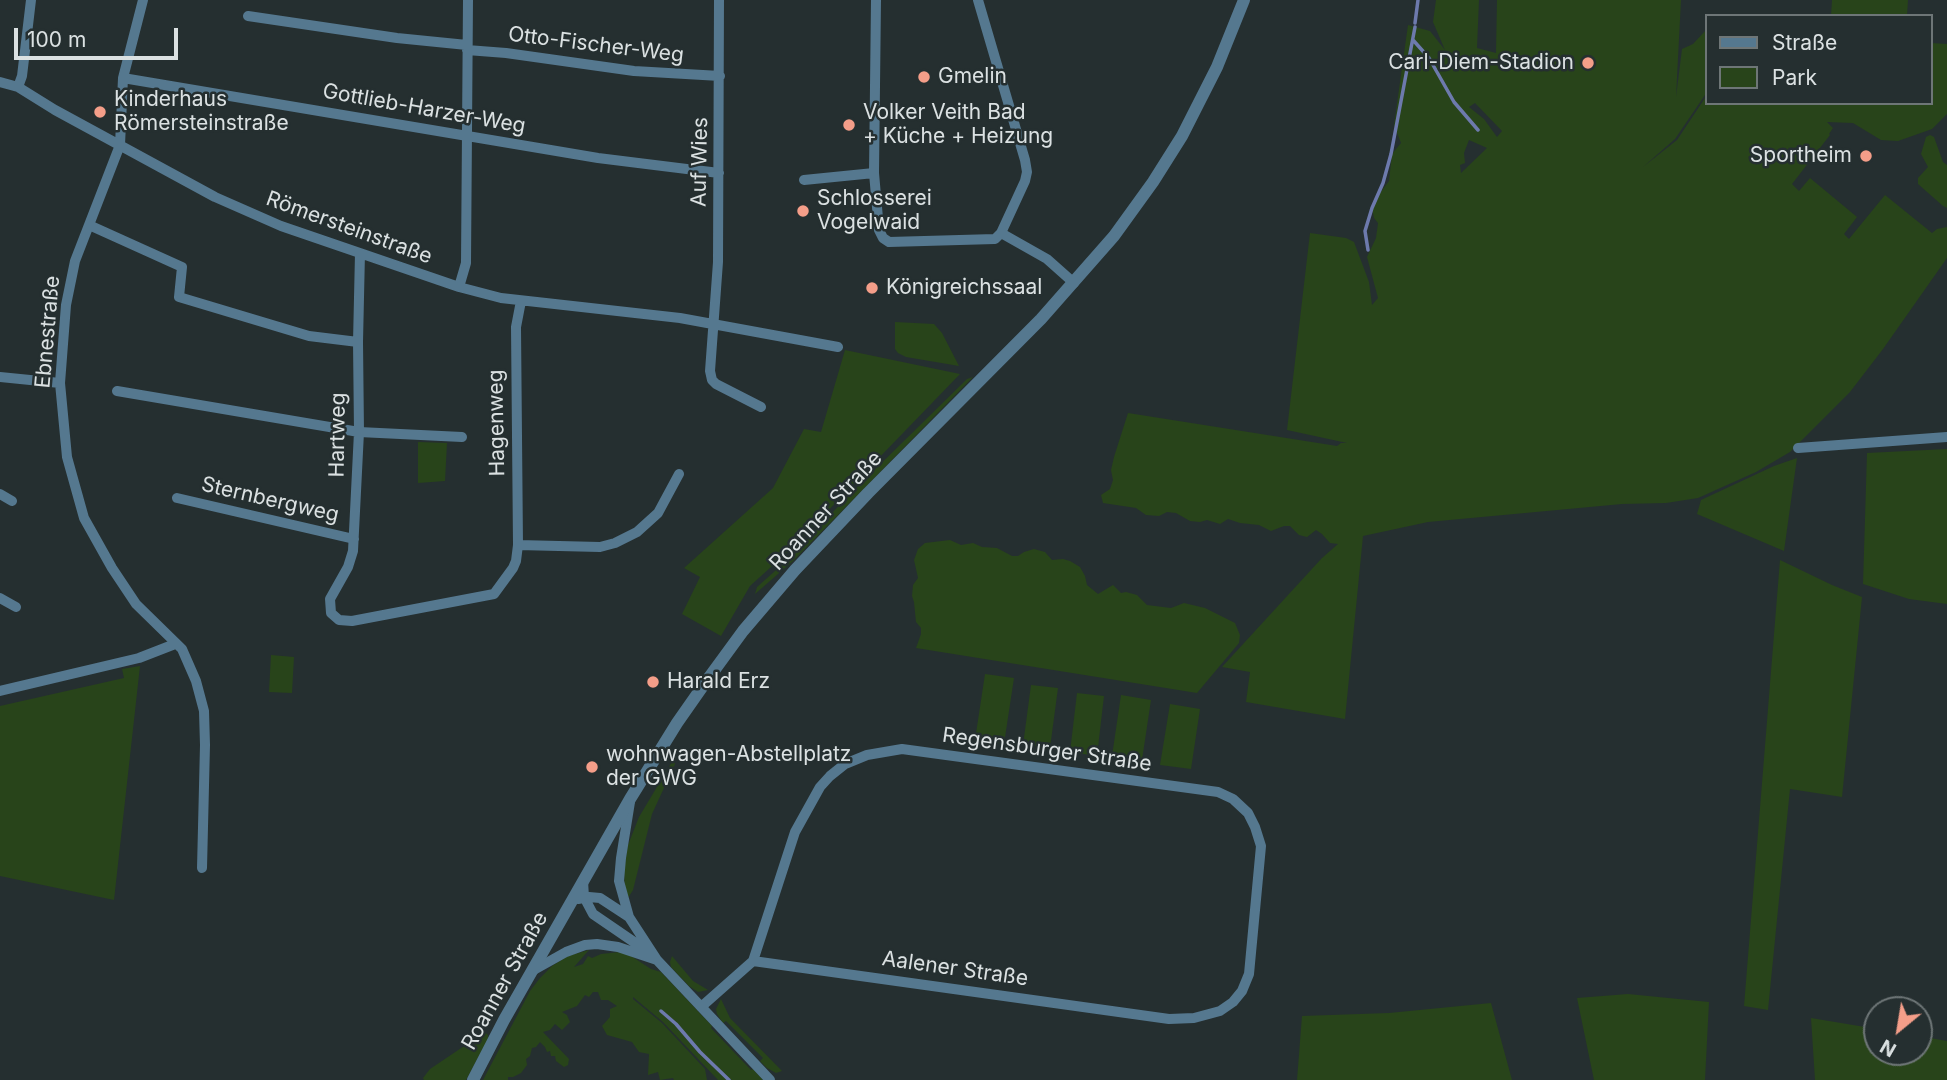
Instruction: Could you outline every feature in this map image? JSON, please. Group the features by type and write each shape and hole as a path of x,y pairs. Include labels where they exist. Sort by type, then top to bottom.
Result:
{"street":[{"path":"18,87 22,76 32,0"},
{"name":"Ebnestraße","path":"143,0 123,78 120,145 75,261 66,305 60,383 67,457 85,518 112,568 136,604 182,649 196,681 204,710 202,868"},
{"path":"459,287 466,263 468,0"},
{"name":"Auf Wies","path":"713,323 718,262 719,0"},
{"path":"876,0 874,173 879,230 889,242 995,239 1001,233 1025,181 1026,160 978,0"},
{"name":"Roanner Straße","path":"473,1080 532,972 578,899 583,881 630,799 695,696 765,605 827,536 1029,332 1127,219 1175,148 1214,74 1244,0"},
{"name":"Otto-Fischer-Weg","path":"248,16 635,71 720,76"},
{"name":"Gottlieb-Harzer-Weg","path":"123,78 630,163 719,173"},
{"name":"Römersteinstraße","path":"1,87 18,87 215,197 281,226 459,287 521,301 713,323 838,347"},
{"path":"804,180 874,173"},
{"path":"89,225 182,267 179,297 309,336 358,342"},
{"path":"1001,233 1047,259 1074,283"},
{"name":"Hartweg","path":"331,613 330,599 354,551 359,432 360,253"},
{"name":"Hagenweg","path":"331,613 339,620 352,621 494,594 513,568 518,545 515,355 521,301"},
{"path":"713,323 710,361 712,380 722,388 761,407"},
{"path":"0,377 60,383"},
{"path":"117,391 359,432 462,438"},
{"path":"1798,448 1947,437"},
{"path":"518,545 600,547 615,543 637,532 658,513 679,474"},
{"path":"0,494 12,501"},
{"name":"Sternbergweg","path":"177,498 354,539"},
{"path":"0,598 16,607"},
{"path":"0,691 139,657 175,644"},
{"name":"Regensburger Straße","path":"753,961 795,832 820,787 845,764 867,755 902,749 1218,792 1233,799 1248,813 1261,846 1249,974 1242,991 1220,1011"},
{"path":"630,799 619,881 629,917 657,960 769,1080"},
{"path":"578,899 600,898 629,917"},
{"path":"578,899 593,914 657,960"},
{"path":"532,972 566,952 585,945 618,947 657,960"},
{"path":"701,1007 753,961"},
{"name":"Aalener Straße","path":"753,961 1169,1020 1195,1018 1220,1011"}],"green space":[{"path":"1436,0 1479,0 1477,48 1496,53 1497,0 1681,0 1676,97 1682,49 1693,44 1706,30 1706,93 1675,139 1643,167 1677,140 1706,96 1706,105 1933,105 1933,43 1947,44 1947,114 1932,129 1898,141 1881,140 1853,123 1827,122 1833,128 1830,135 1792,184 1799,191 1810,178 1857,217 1844,234 1849,239 1885,195 1932,233 1947,227 1947,258 1850,392 1790,452 1756,472 1698,498 1666,503 1622,504 1428,522 1363,536 1345,719 1246,702 1250,672 1222,667 1338,544 1330,543 1316,530 1307,537 1299,535 1290,526 1271,531 1259,525 1228,519 1220,524 1207,520 1190,521 1176,513 1146,515 1136,508 1103,503 1101,495 1110,489 1113,480 1111,470 1128,413 1337,446 1347,443 1287,430 1310,233 1346,238 1354,242 1369,282 1372,305 1378,298 1367,257 1376,238 1378,223 1372,208 1389,181 1392,154 1401,143 1394,125 1408,25 1430,31 1445,50 1433,22","holes":["1475,103 1502,131 1497,137 1484,119 1469,107","1469,140 1487,148 1461,173 1460,165 1465,163 1464,153"]},
{"path":"1832,0 1908,0 1907,14 1831,14"},
{"path":"1926,137 1934,137 1943,162 1947,165 1947,208 1918,184 1918,178 1928,167 1921,154"},
{"path":"895,322 934,324 942,333 959,366 906,357 898,353 895,349"},
{"path":"845,350 960,374 792,548 750,586 721,636 682,614 700,577 684,568 773,488 804,429 821,432"},
{"path":"973,377 793,561 755,594 757,587 793,555 847,497 967,379"},
{"path":"418,442 447,443 445,481 418,483"},
{"path":"1947,449 1947,604 1909,599 1863,584 1867,453"},
{"path":"1797,458 1784,551 1697,514 1701,500"},
{"path":"950,540 961,545 973,543 997,548 1012,556 1034,549 1045,552 1052,560 1070,561 1080,567 1087,585 1098,594 1113,585 1121,593 1137,595 1147,605 1171,608 1184,603 1205,608 1235,623 1240,635 1239,643 1197,693 916,648 921,628 916,622 912,596 913,585 918,578 914,560 918,549 925,543"},
{"path":"1780,560 1862,597 1842,797 1790,789 1768,1010 1744,1006"},
{"path":"271,655 294,657 292,693 269,692"},
{"path":"140,666 114,900 0,876 0,706 124,678 122,669"},
{"path":"985,674 1014,678 1004,744 975,740"},
{"path":"1031,685 1058,688 1050,748 1023,745"},
{"path":"1077,693 1104,696 1097,756 1070,752"},
{"path":"1121,695 1151,700 1142,760 1112,756"},
{"path":"1170,704 1200,709 1191,769 1160,765"},
{"path":"673,760 675,764 652,814 633,890 628,898 624,870 628,845 639,817"},
{"path":"589,950 574,967 583,964 588,956 592,958 620,952 661,972 711,1028 763,1080 718,1080 663,1022 633,997 662,1023 705,1069 707,1080 660,1080 658,1072 648,1075 649,1054 639,1052 632,1042 607,1035 602,1026 610,1017 610,1009 617,1006 608,1000 601,1000 598,992 593,992 589,997 585,995 577,1006 562,1012 570,1022 562,1030 555,1024 550,1030 543,1032 569,1059 568,1065 564,1067 556,1061 555,1056 551,1056 550,1051 547,1052 540,1042 532,1048 526,1059 527,1065 521,1073 508,1077 508,1080 483,1080 530,991 540,978 568,956"},
{"path":"672,956 693,981 708,990 698,992 689,986 671,967"},
{"path":"1628,994 1709,1002 1705,1080 1594,1080 1577,998"},
{"path":"721,999 730,1018 782,1071 776,1073 767,1068 760,1061 763,1058 726,1021 723,1023 716,1009"},
{"path":"1491,1003 1512,1080 1297,1080 1302,1016 1389,1013"},
{"path":"1811,1018 1863,1027 1863,1066 1933,1066 1933,1038 1947,1041 1947,1080 1815,1080"},
{"path":"485,1032 488,1039 466,1080 424,1080 430,1069"}],"waterway":[{"path":"1415,23 1418,0"},
{"path":"1368,250 1365,231 1391,154 1415,27"},
{"path":"1413,40 1429,58 1454,102 1478,130"},
{"path":"661,1011 729,1080"}],"place":[{"name":"Carl-Diem-Stadion","path":"1588,63"},
{"name":"Gmelin","path":"924,77"},
{"name":"Kinderhaus Römersteinstraße","path":"100,112"},
{"name":"Volker Veith Bad + Küche + Heizung","path":"849,125"},
{"name":"Sportheim","path":"1866,156"},
{"name":"Schlosserei Vogelwaid","path":"803,211"},
{"name":"Königreichssaal","path":"872,288"},
{"name":"Harald Erz","path":"653,682"},
{"name":"wohnwagen-Abstellplatz der GWG","path":"592,767"}]}
